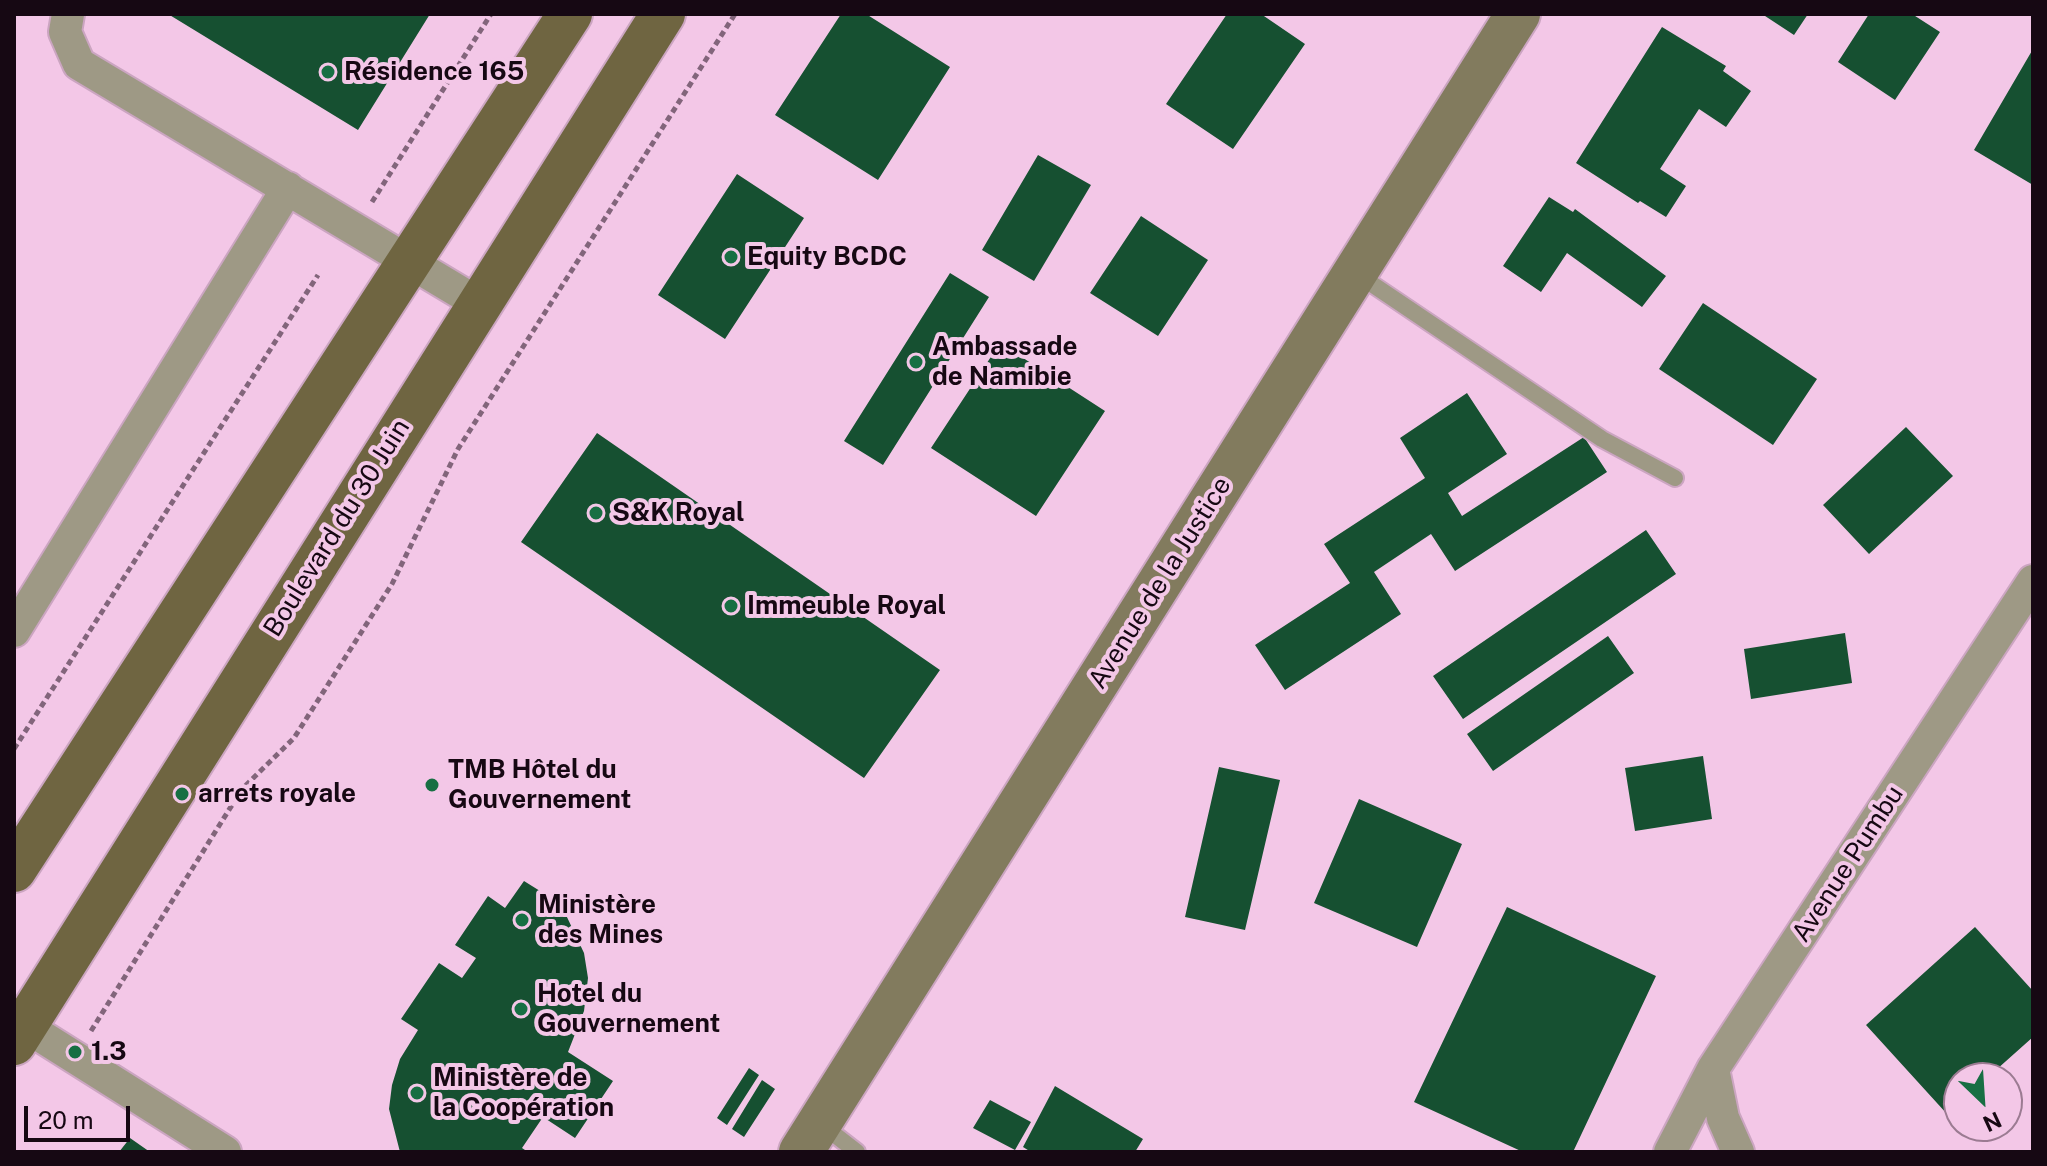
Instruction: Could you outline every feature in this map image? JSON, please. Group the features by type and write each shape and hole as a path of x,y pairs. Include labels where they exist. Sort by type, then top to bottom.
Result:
{"main road":[{"path":"14,870 570,14"},
{"name":"Boulevard du 30 Juin","path":"18,1027 663,14"},
{"name":"Avenue de la Justice","path":"810,1138 1518,14"}],"street":[{"path":"68,14 65,32 79,64 478,303"},
{"path":"14,631 288,188"},
{"name":"Avenue Pumbu","path":"1670,1152 1713,1069 2033,581"},
{"path":"18,1027 75,1057 225,1152"},
{"path":"1713,1069 1723,1118 1738,1152"}],"lane":[{"path":"1355,273 1602,439 1675,478"},
{"path":"810,1138 857,1152"}],"path":[{"path":"372,202 491,14"},
{"path":"75,1057 242,789 294,738 392,584 458,449 735,14"},
{"path":"14,749 318,275"}],"building":[{"name":"Résidence 165","path":"168,14 430,14 358,130"},
{"path":"841,14 866,14 950,67 878,180 775,115"},
{"path":"1227,14 1261,14 1305,44 1233,149 1166,104"},
{"path":"1762,14 1808,14 1794,35"},
{"path":"1869,14 1912,14 1940,32 1895,100 1838,62"},
{"path":"1662,27 1726,66 1723,71 1751,91 1726,127 1699,109 1660,169 1686,186 1666,217 1640,201 1638,203 1576,163"},
{"path":"2033,49 2033,185 1974,150"},
{"path":"1038,155 1091,185 1034,281 982,250"},
{"name":"Equity BCDC","path":"737,174 804,218 725,339 658,295"},
{"path":"1549,197 1573,212 1575,209 1666,276 1642,307 1567,253 1541,292 1503,266"},
{"path":"1141,216 1208,260 1158,336 1090,293"},
{"path":"950,273 989,297 883,465 844,441"},
{"path":"1703,303 1817,379 1773,445 1659,369"},
{"path":"1000,343 1105,411 1036,516 931,448"},
{"path":"1467,393 1507,454 1448,493 1462,516 1584,437 1607,472 1455,571 1431,534 1374,572 1401,614 1285,690 1255,645 1350,583 1324,544 1425,478 1400,438"},
{"path":"1906,427 1953,476 1869,554 1823,505"},
{"name":"Immeuble Royal","path":"597,433 940,670 864,778 521,542"},
{"path":"1646,530 1676,574 1463,719 1433,676"},
{"path":"1845,633 1852,683 1751,699 1744,649"},
{"path":"1608,636 1634,673 1493,771 1467,734"},
{"path":"1703,756 1712,819 1635,831 1625,768"},
{"path":"1219,767 1280,780 1245,930 1185,917"},
{"path":"1359,799 1462,844 1417,947 1314,903"},
{"path":"524,881 548,896 566,915 584,953 588,978 584,1011 568,1052 613,1081 575,1138 543,1117 522,1148 528,1152 400,1152 389,1109 392,1085 400,1059 418,1030 401,1019 439,963 462,978 476,958 455,945 488,896 505,908"},
{"path":"1507,907 1656,976 1573,1152 1523,1152 1414,1102"},
{"path":"1975,927 2033,991 2033,1037 2005,1062 1943,1062 1943,1110 1866,1025"},
{"path":"749,1068 759,1075 727,1125 717,1118"},
{"path":"762,1080 775,1089 744,1137 732,1129"},
{"path":"1055,1086 1143,1139 1135,1152 1031,1152 1023,1147"},
{"path":"990,1100 1031,1122 1015,1150 973,1128"},
{"path":"130,1138 150,1152 119,1152"}],"place":[{"name":"Résidence 165","path":"328,72"},
{"name":"Equity BCDC","path":"731,257"},
{"name":"Ambassade de Namibie","path":"916,362"},
{"name":"S&K Royal","path":"596,513"},
{"name":"Immeuble Royal","path":"731,606"},
{"name":"TMB Hôtel du Gouvernement","path":"432,785"},
{"name":"arrets royale","path":"182,794"},
{"name":"Ministère des Mines","path":"522,920"},
{"name":"Hotel du Gouvernement","path":"521,1009"},
{"name":"1.3","path":"75,1052"},
{"name":"Ministère de la Coopération","path":"417,1093"}]}
